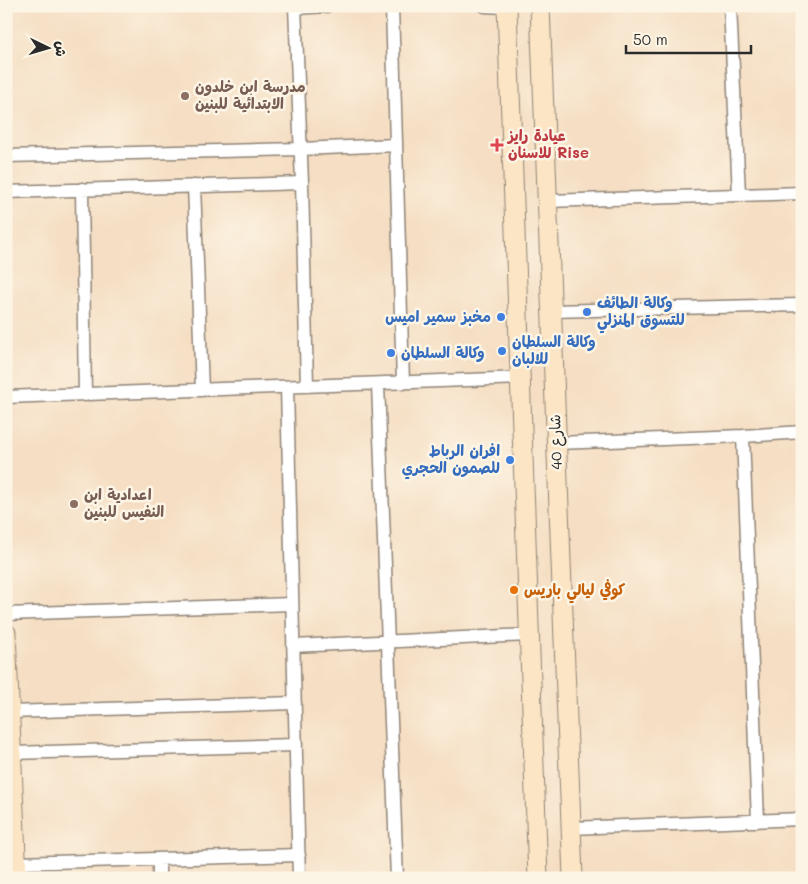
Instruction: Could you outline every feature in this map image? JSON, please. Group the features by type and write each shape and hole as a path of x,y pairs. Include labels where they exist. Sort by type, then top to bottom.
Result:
{"main road":[{"name":"شارع 40","path":"540,6 573,878"},
{"path":"507,7 538,878"},
{"path":"510,93 543,92"},
{"path":"6,633 17,870"}],"street":[{"path":"307,386 295,7 327,6"},
{"path":"392,6 404,383"},
{"path":"485,6 507,7"},
{"path":"730,6 738,194"},
{"path":"6,156 396,145"},
{"path":"6,192 302,183"},
{"path":"194,186 202,390"},
{"path":"82,190 85,396"},
{"path":"547,202 802,193"},
{"path":"551,311 802,305"},
{"path":"6,397 85,396 520,378"},
{"path":"378,384 397,878"},
{"path":"286,387 299,878"},
{"path":"556,444 802,432"},
{"path":"744,436 758,821"},
{"path":"6,614 292,604"},
{"path":"293,646 529,635"},
{"path":"10,712 295,702"},
{"path":"12,753 296,744"},
{"path":"572,828 802,819"},
{"path":"17,870 159,859 298,856"},
{"path":"159,859 159,878"}],"place":[{"name":"مدرسة ابن خلدون الابتدائية للبنين","path":"185,96"},
{"name":"عيادة رايز للاسنان Rise","path":"497,145"},
{"name":"وكالة الطائف للتسوق المنزلي","path":"587,312"},
{"name":"مخبز سمير اميس","path":"501,317"},
{"name":"وكالة السلطان للالبان","path":"502,351"},
{"name":"وكالة السلطان","path":"391,353"},
{"name":"افران الرباط للصمون الحجري","path":"510,460"},
{"name":"اعدادية ابن النفيس للبنين","path":"74,504"},
{"name":"كوفي ليالي باريس","path":"514,590"}]}
